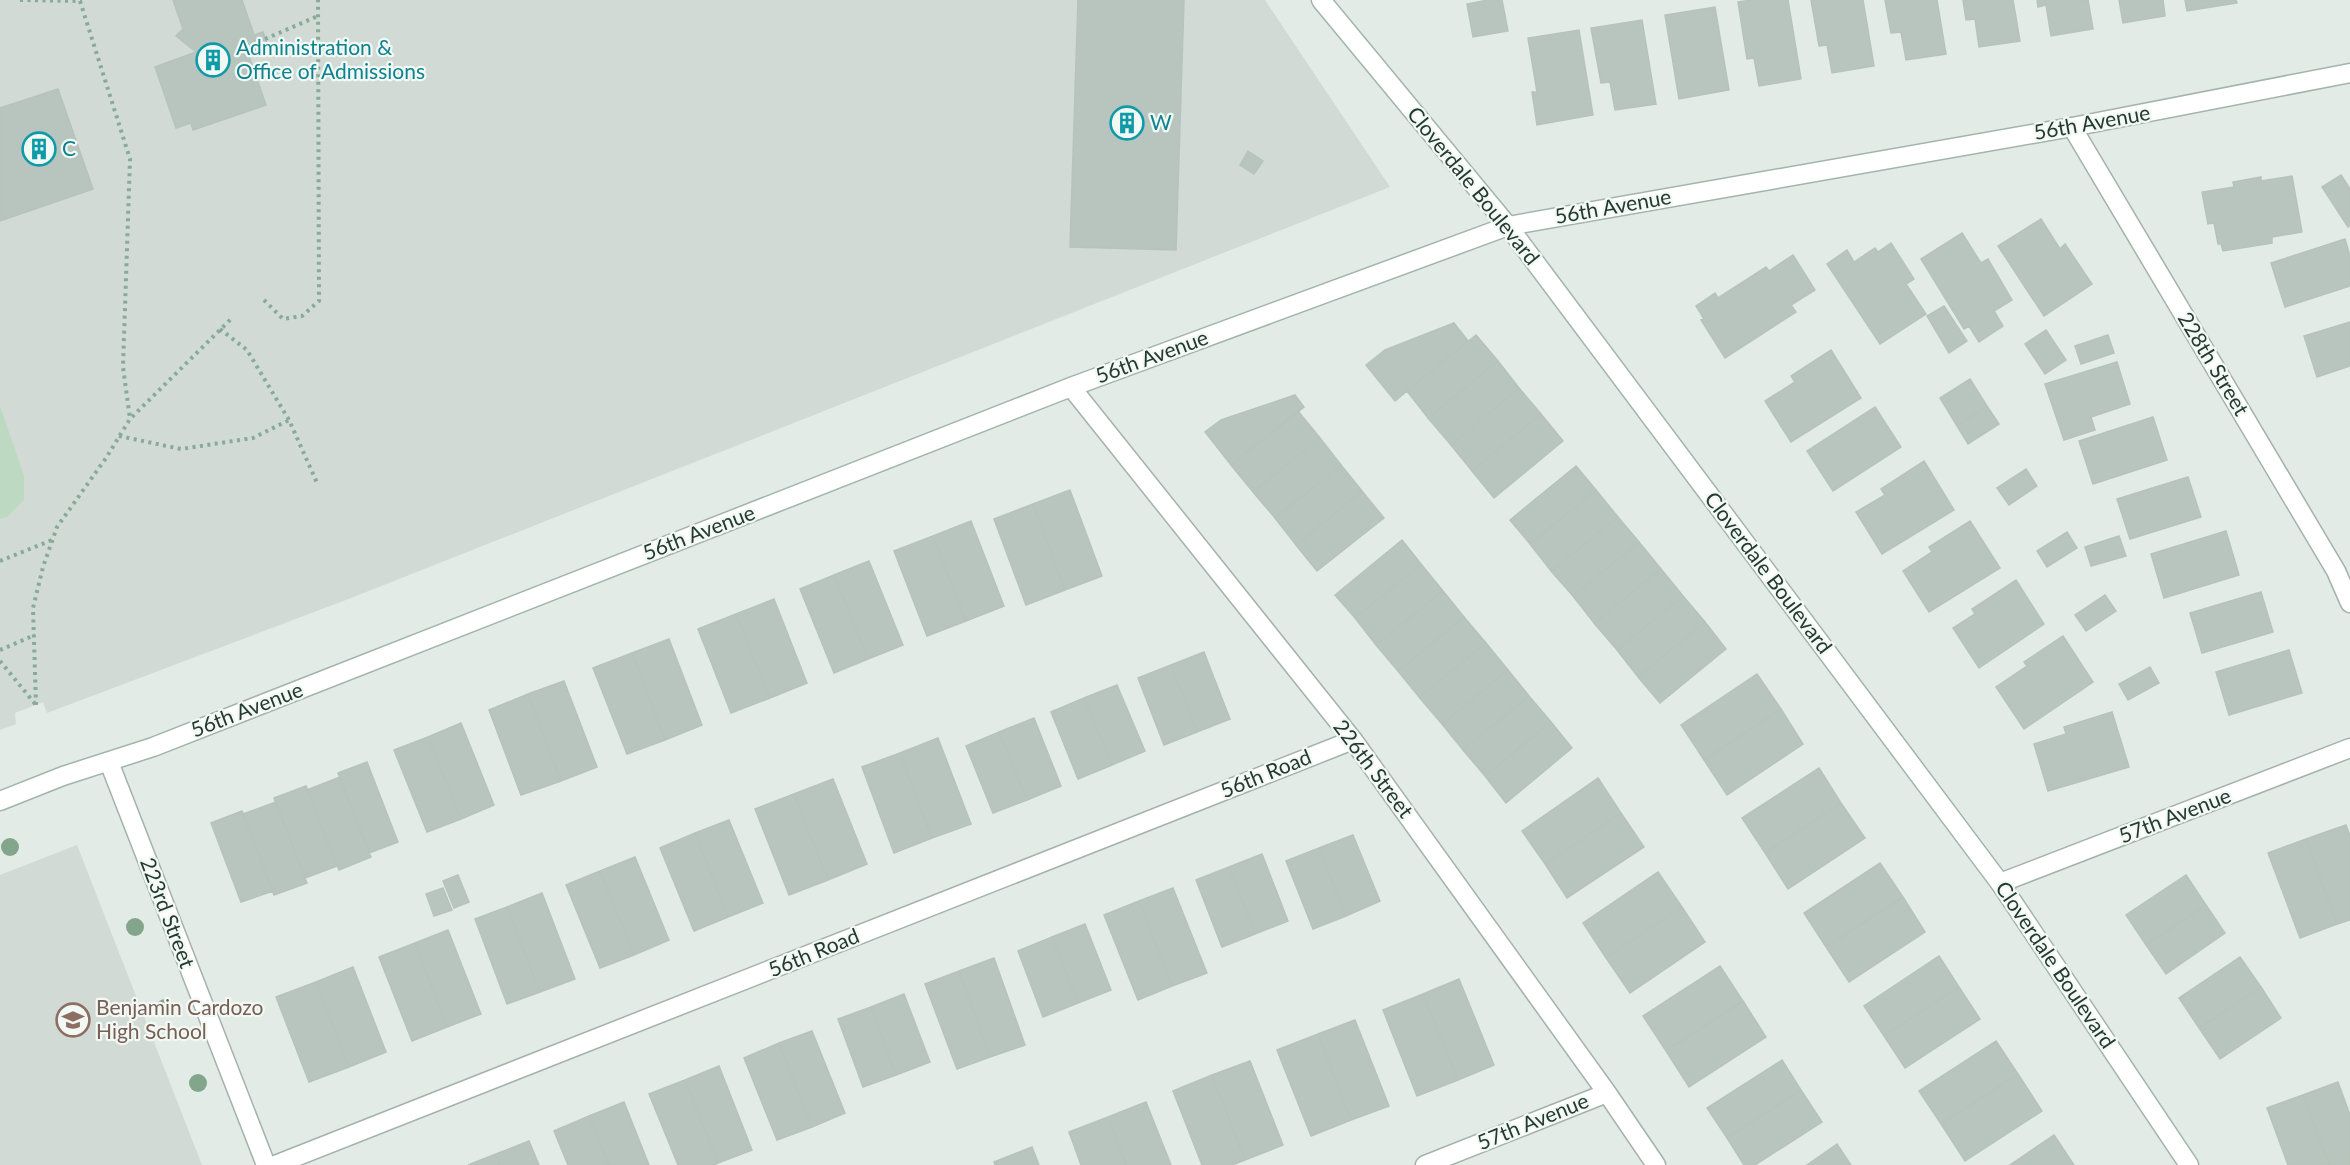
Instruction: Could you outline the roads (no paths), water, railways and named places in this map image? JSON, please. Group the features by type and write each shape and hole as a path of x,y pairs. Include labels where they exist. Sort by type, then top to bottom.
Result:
{"street":[{"name":"Cloverdale Boulevard","path":"1321,0 1508,226 2000,883 2189,1165"},
{"name":"56th Avenue","path":"0,801 63,776 164,742 1071,387 1508,226 2072,127 2350,73"},
{"name":"228th Street","path":"2072,127 2336,571 2350,603"},
{"name":"226th Street","path":"1071,387 1353,740 1607,1093 1656,1165"},
{"name":"56th Road","path":"275,1165 1353,740"},
{"name":"57th Avenue","path":"2000,883 2350,748"},
{"name":"223rd Street","path":"109,762 266,1165"},
{"name":"57th Avenue","path":"1425,1165 1607,1093"}],"place":[{"name":"Administration & Office of Admissions","path":"213,60"},
{"name":"W","path":"1127,123"},
{"name":"C","path":"39,149"},
{"name":"Benjamin Cardozo High School","path":"73,1020"}]}
